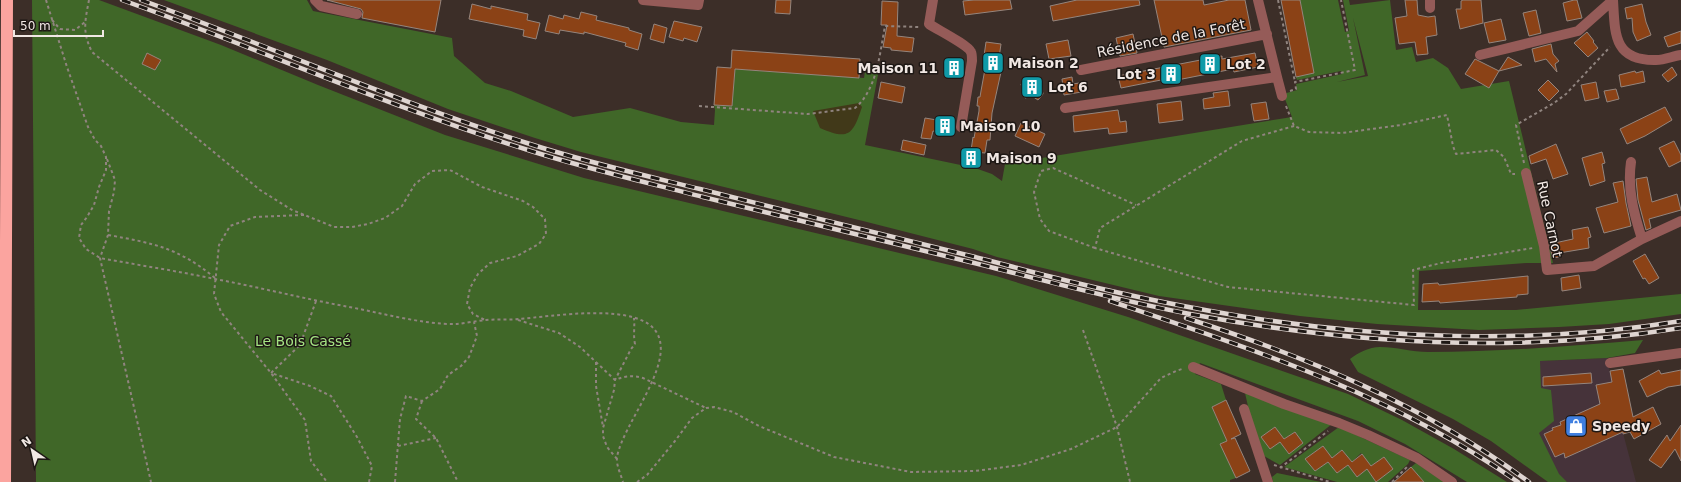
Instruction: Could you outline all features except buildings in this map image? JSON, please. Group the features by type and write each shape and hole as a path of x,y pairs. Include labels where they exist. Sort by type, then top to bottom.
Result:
{"highway":[{"path":"5,482 7,0"},
{"path":"6,379 13,482"}],"street":[{"path":"314,0 321,6 357,14"},
{"path":"643,0 698,3"},
{"path":"933,0 929,24 949,37 966,45 972,52 972,61 961,127"},
{"path":"1258,0 1282,95"},
{"path":"1613,0 1616,37 1623,51 1640,59 1658,60 1681,55"},
{"path":"1480,55 1578,31 1613,0"},
{"name":"Résidence de la Forêt","path":"1081,70 1267,34"},
{"path":"1065,108 1277,77"},
{"path":"1631,162 1629,175 1632,207 1642,240"},
{"name":"Rue Carnot","path":"1526,173 1544,246 1547,270 1594,266 1642,240 1681,222"},
{"path":"1610,363 1681,353"},
{"path":"1193,367 1284,404 1339,423 1417,458 1452,482"},
{"path":"1244,409 1268,482"}],"path":[{"path":"46,0 51,19 88,127 95,140 101,146 115,180 114,192 109,211 108,235 100,258 150,482"},
{"path":"89,0 85,22 86,39 92,52 102,62 260,190 292,210 334,227 352,227 368,224 385,218 402,206 415,184 432,171 450,170 482,187 523,201 533,207 545,219 546,234 539,244 517,256 490,264 478,274 470,288 467,304 473,314 486,320"},
{"path":"1278,0 1296,90 1282,95 1294,126"},
{"path":"1295,82 1355,70 1341,0"},
{"path":"51,19 60,29 75,30 85,22"},
{"path":"699,106 808,114 856,108 868,94 873,83 885,26 916,28 929,24"},
{"path":"1095,248 1100,228 1242,141 1294,126 1309,132 1342,133 1401,125 1447,115 1456,154 1496,150 1504,157 1511,174 1526,173 1516,124 1554,104 1566,94 1600,59 1616,37"},
{"path":"106,157 106,170 94,205 81,225 79,238 86,249 100,258 216,279 436,323 457,324 486,320 518,320 563,314 604,313 634,318 650,324 658,334 662,345 658,364 652,382 622,442 617,459"},
{"path":"1136,206 1053,168 1040,171 1034,192 1040,219 1049,231 1095,248 1228,287 1414,305 1413,270 1441,262 1544,246"},
{"path":"304,215 256,217 230,226 219,245 214,294 221,312 271,373 305,420 311,461 327,482"},
{"path":"108,235 149,242 178,252 202,267 216,279"},
{"path":"271,373 300,345 316,300"},
{"path":"603,428 614,390 614,380 635,344 632,332 635,326 634,318"},
{"path":"518,320 559,333 580,347 614,380"},
{"path":"458,482 436,438 416,419 422,401 440,388 448,375 461,366 469,357 477,336 474,322"},
{"path":"1083,330 1117,427 1130,482"},
{"path":"596,361 596,386 603,436 608,447 617,459 623,482"},
{"path":"637,482 647,475 692,418 706,408 714,407 733,412 759,426 834,457 912,472 975,471 1021,465 1071,449 1117,427 1161,378 1176,371 1193,367"},
{"path":"271,373 310,386 331,396 357,437 372,466 369,482"},
{"path":"614,380 623,376 634,376 652,382 706,408"},
{"path":"395,482 400,418 406,396 422,401"},
{"path":"1280,468 1339,423"},
{"path":"398,446 436,438"},
{"path":"1392,482 1417,458"},
{"path":"1260,459 1280,468 1330,482"}],"shaded area":[{"path":"1607,358 1623,433 1636,482 1567,482 1466,407 1540,361"}],"green space":[{"name":"Le Bois Cassé","path":"32,0 99,0 221,45 445,135 584,178 996,276 1128,317 1348,394 1402,420 1454,449 1507,482 1467,482 1405,444 1358,421 1200,363 1195,374 1221,384 1226,400 1212,407 1227,441 1221,444 1236,478 1230,480 1230,482 36,482"},
{"path":"164,0 307,0 313,11 452,38 454,56 485,83 511,91 573,117 630,108 681,122 714,125 714,105 732,106 735,69 864,78 866,64 880,64 865,145 975,168 992,174 1002,181 1005,164 1292,117 1283,94 1297,90 1296,84 1342,74 1341,71 1297,80 1296,77 1313,73 1300,0 1338,0 1345,32 1349,31 1343,0 1349,0 1350,5 1390,0 1396,50 1412,47 1416,62 1433,58 1448,68 1461,89 1509,81 1553,263 1526,263 1419,271 1418,310 1516,310 1681,294 1681,314 1609,324 1479,330 1377,324 1300,316 1159,296 997,257 973,249 863,221 581,152 448,109 327,60","holes":["1353,18 1368,76 1337,82 1365,75"]},
{"path":"1643,340 1635,353 1607,358 1540,361 1541,388 1551,390 1554,421 1539,433 1559,474 1567,482 1548,482 1491,441 1453,419 1358,372 1350,359 1364,351 1380,347 1422,352 1455,352"},
{"path":"1245,393 1332,424 1280,465 1264,456 1254,433","holes":["1275,427 1284,439 1295,432 1303,443 1289,454 1280,442 1270,449 1261,437"]},
{"path":"1339,427 1410,460 1408,464 1388,482 1376,482 1337,482 1284,467","holes":["1323,446 1332,458 1342,450 1352,462 1361,453 1371,466 1384,457 1393,469 1376,482 1367,469 1357,477 1348,465 1337,473 1328,462 1315,471 1306,459"]},
{"path":"1416,463 1444,482 1424,482 1411,467"},
{"path":"1277,473 1321,482 1273,482 1272,477"}],"sand":[{"path":"859,103 862,107 856,124 852,129 844,134 830,132 820,128 813,111"}],"railway":[{"path":"122,0 428,116 552,158 595,170 1080,290 1190,314 1312,332 1435,342 1497,343 1559,341 1620,336 1681,328"},
{"path":"141,0 383,92 481,128 551,151 1048,276 1138,297 1228,314 1283,322 1397,334 1454,336 1569,334 1626,329 1681,321"},
{"path":"1110,301 1269,356 1372,399 1471,451 1518,482"},
{"path":"1186,318 1276,349 1364,386 1449,430 1490,455 1529,482"}],"place":[{"name":"Maison 2","path":"993,63"},
{"name":"Lot 2","path":"1210,64"},
{"name":"Maison 11","path":"954,68"},
{"name":"Lot 3","path":"1171,74"},
{"name":"Lot 6","path":"1032,87"},
{"name":"Maison 10","path":"945,126"},
{"name":"Maison 9","path":"971,158"},
{"name":"Speedy","path":"1576,426"}]}
